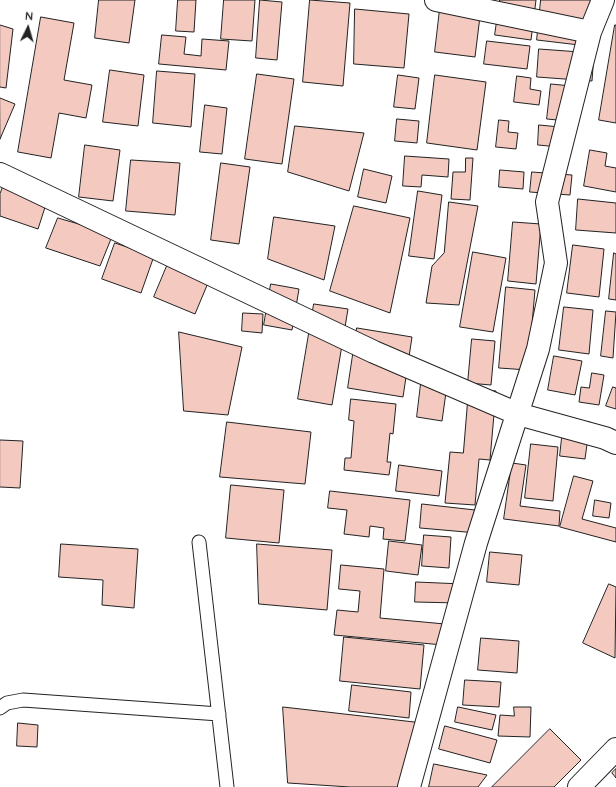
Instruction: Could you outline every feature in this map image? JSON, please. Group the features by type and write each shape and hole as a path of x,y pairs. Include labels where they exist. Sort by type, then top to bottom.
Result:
{"street":[{"path":"436,0 590,32"},
{"path":"409,787 476,543 538,349 556,263 547,202 590,32 603,0"},
{"path":"0,174 374,352 518,414 605,438 616,443"},
{"path":"579,787 616,749"}],"lane":[{"path":"199,542 227,787"},
{"path":"0,708 7,703 23,700 219,714"}],"building":[{"path":"99,0 135,0 129,43 95,38"},
{"path":"178,0 196,0 194,32 176,31"},
{"path":"224,0 255,0 252,41 221,39"},
{"path":"260,0 282,2 277,60 256,58"},
{"path":"310,0 350,3 343,86 303,82"},
{"path":"441,0 482,0 475,57 435,52"},
{"path":"500,0 536,0 531,40 495,35"},
{"path":"541,0 602,0 596,47 537,40"},
{"path":"355,9 409,14 404,68 354,64"},
{"path":"41,17 74,23 64,80 92,85 86,118 59,113 51,158 18,152"},
{"path":"0,25 13,29 6,88 0,87"},
{"path":"616,25 616,123 599,120"},
{"path":"162,35 186,37 184,54 201,56 202,39 229,41 226,70 159,64"},
{"path":"487,41 530,46 527,69 484,64"},
{"path":"539,49 594,53 592,81 537,77"},
{"path":"110,70 144,75 138,126 103,122"},
{"path":"157,71 195,74 191,127 153,123"},
{"path":"257,74 294,79 282,164 245,159"},
{"path":"398,75 419,78 415,109 394,107"},
{"path":"435,75 486,82 477,150 427,143"},
{"path":"517,76 531,78 530,89 541,91 539,105 514,102"},
{"path":"551,84 581,87 578,122 547,119"},
{"path":"0,98 15,104 0,139"},
{"path":"205,105 227,108 222,154 200,152"},
{"path":"397,119 419,121 417,143 395,141"},
{"path":"499,120 509,121 508,132 518,133 516,149 496,147"},
{"path":"539,125 571,128 569,148 538,145"},
{"path":"295,126 364,133 349,191 288,172"},
{"path":"85,145 120,150 113,201 79,197"},
{"path":"590,150 607,153 605,166 616,168 616,192 584,186"},
{"path":"405,156 449,159 448,177 422,175 421,187 403,186"},
{"path":"466,158 473,158 470,200 451,199 453,172 465,172"},
{"path":"131,160 180,163 175,215 126,211"},
{"path":"221,163 250,167 239,244 211,240"},
{"path":"364,169 392,176 386,203 358,197"},
{"path":"500,170 524,172 523,189 499,187"},
{"path":"532,172 572,175 570,195 530,192"},
{"path":"4,184 48,198 38,229 0,216 0,194"},
{"path":"418,191 442,195 434,259 409,256"},
{"path":"578,199 616,203 616,233 576,230"},
{"path":"449,202 478,206 459,305 426,303 432,266 444,253"},
{"path":"354,206 410,218 390,313 330,291"},
{"path":"274,217 335,226 324,280 268,259"},
{"path":"58,218 113,234 100,266 46,248"},
{"path":"513,222 541,224 536,284 508,281"},
{"path":"115,243 154,256 141,293 102,279"},
{"path":"573,245 604,249 599,297 567,293"},
{"path":"473,252 506,258 493,332 460,327"},
{"path":"614,253 616,254 616,300 609,299"},
{"path":"172,254 181,258 176,270 187,275 213,271 195,314 154,297"},
{"path":"271,284 299,289 292,330 264,325"},
{"path":"506,287 535,290 528,370 499,368"},
{"path":"314,304 348,309 332,405 298,399"},
{"path":"564,307 593,310 589,354 559,350"},
{"path":"606,311 616,312 613,358 601,356"},
{"path":"243,313 263,314 262,333 242,331"},
{"path":"357,328 412,337 403,397 348,388"},
{"path":"179,332 242,347 228,415 184,411"},
{"path":"472,339 495,341 491,385 468,383"},
{"path":"554,356 582,361 575,395 548,390"},
{"path":"592,373 604,375 599,405 579,402 581,387 589,388"},
{"path":"422,375 448,378 442,421 417,417"},
{"path":"613,387 616,388 616,409 606,406"},
{"path":"469,389 496,391 490,460 479,459 475,505 445,503 450,452 463,453"},
{"path":"351,399 396,404 393,434 390,433 387,462 391,462 389,475 344,470 345,458 351,458 354,421 349,420"},
{"path":"564,419 590,422 585,459 560,456"},
{"path":"227,422 311,432 305,484 220,477"},
{"path":"0,440 23,441 20,488 0,487"},
{"path":"531,444 558,447 553,501 525,498"},
{"path":"512,463 526,465 520,506 560,511 559,526 504,519"},
{"path":"399,465 442,471 439,496 396,491"},
{"path":"574,476 593,481 582,519 616,528 616,542 560,527"},
{"path":"231,485 284,490 279,543 226,538"},
{"path":"330,491 410,500 405,541 383,539 384,528 370,526 369,537 344,534 347,510 328,508"},
{"path":"595,500 611,503 609,518 593,516"},
{"path":"422,504 484,511 477,533 420,528"},
{"path":"424,535 451,537 449,568 422,566"},
{"path":"389,541 422,545 418,575 386,571"},
{"path":"61,544 138,549 134,608 102,605 103,580 59,577"},
{"path":"257,544 332,550 327,610 259,604"},
{"path":"490,552 522,555 519,585 487,582"},
{"path":"341,565 384,569 380,618 445,624 443,645 334,635 337,610 358,612 360,591 339,589"},
{"path":"416,582 463,584 458,603 415,602"},
{"path":"609,584 616,587 615,658 583,643"},
{"path":"344,637 424,645 420,689 340,681"},
{"path":"481,638 519,641 517,673 478,670"},
{"path":"465,680 501,682 499,707 463,705"},
{"path":"352,685 411,692 409,718 349,711"},
{"path":"283,707 423,723 407,787 350,787 288,783"},
{"path":"458,707 496,715 492,730 455,722"},
{"path":"514,707 531,707 530,737 498,736 500,715 514,716"},
{"path":"18,723 38,725 37,747 17,746"},
{"path":"445,726 497,740 490,763 439,749"},
{"path":"550,729 581,760 554,787 492,787"},
{"path":"434,764 487,775 478,787 429,787"},
{"path":"616,769 616,778 612,773"}]}
